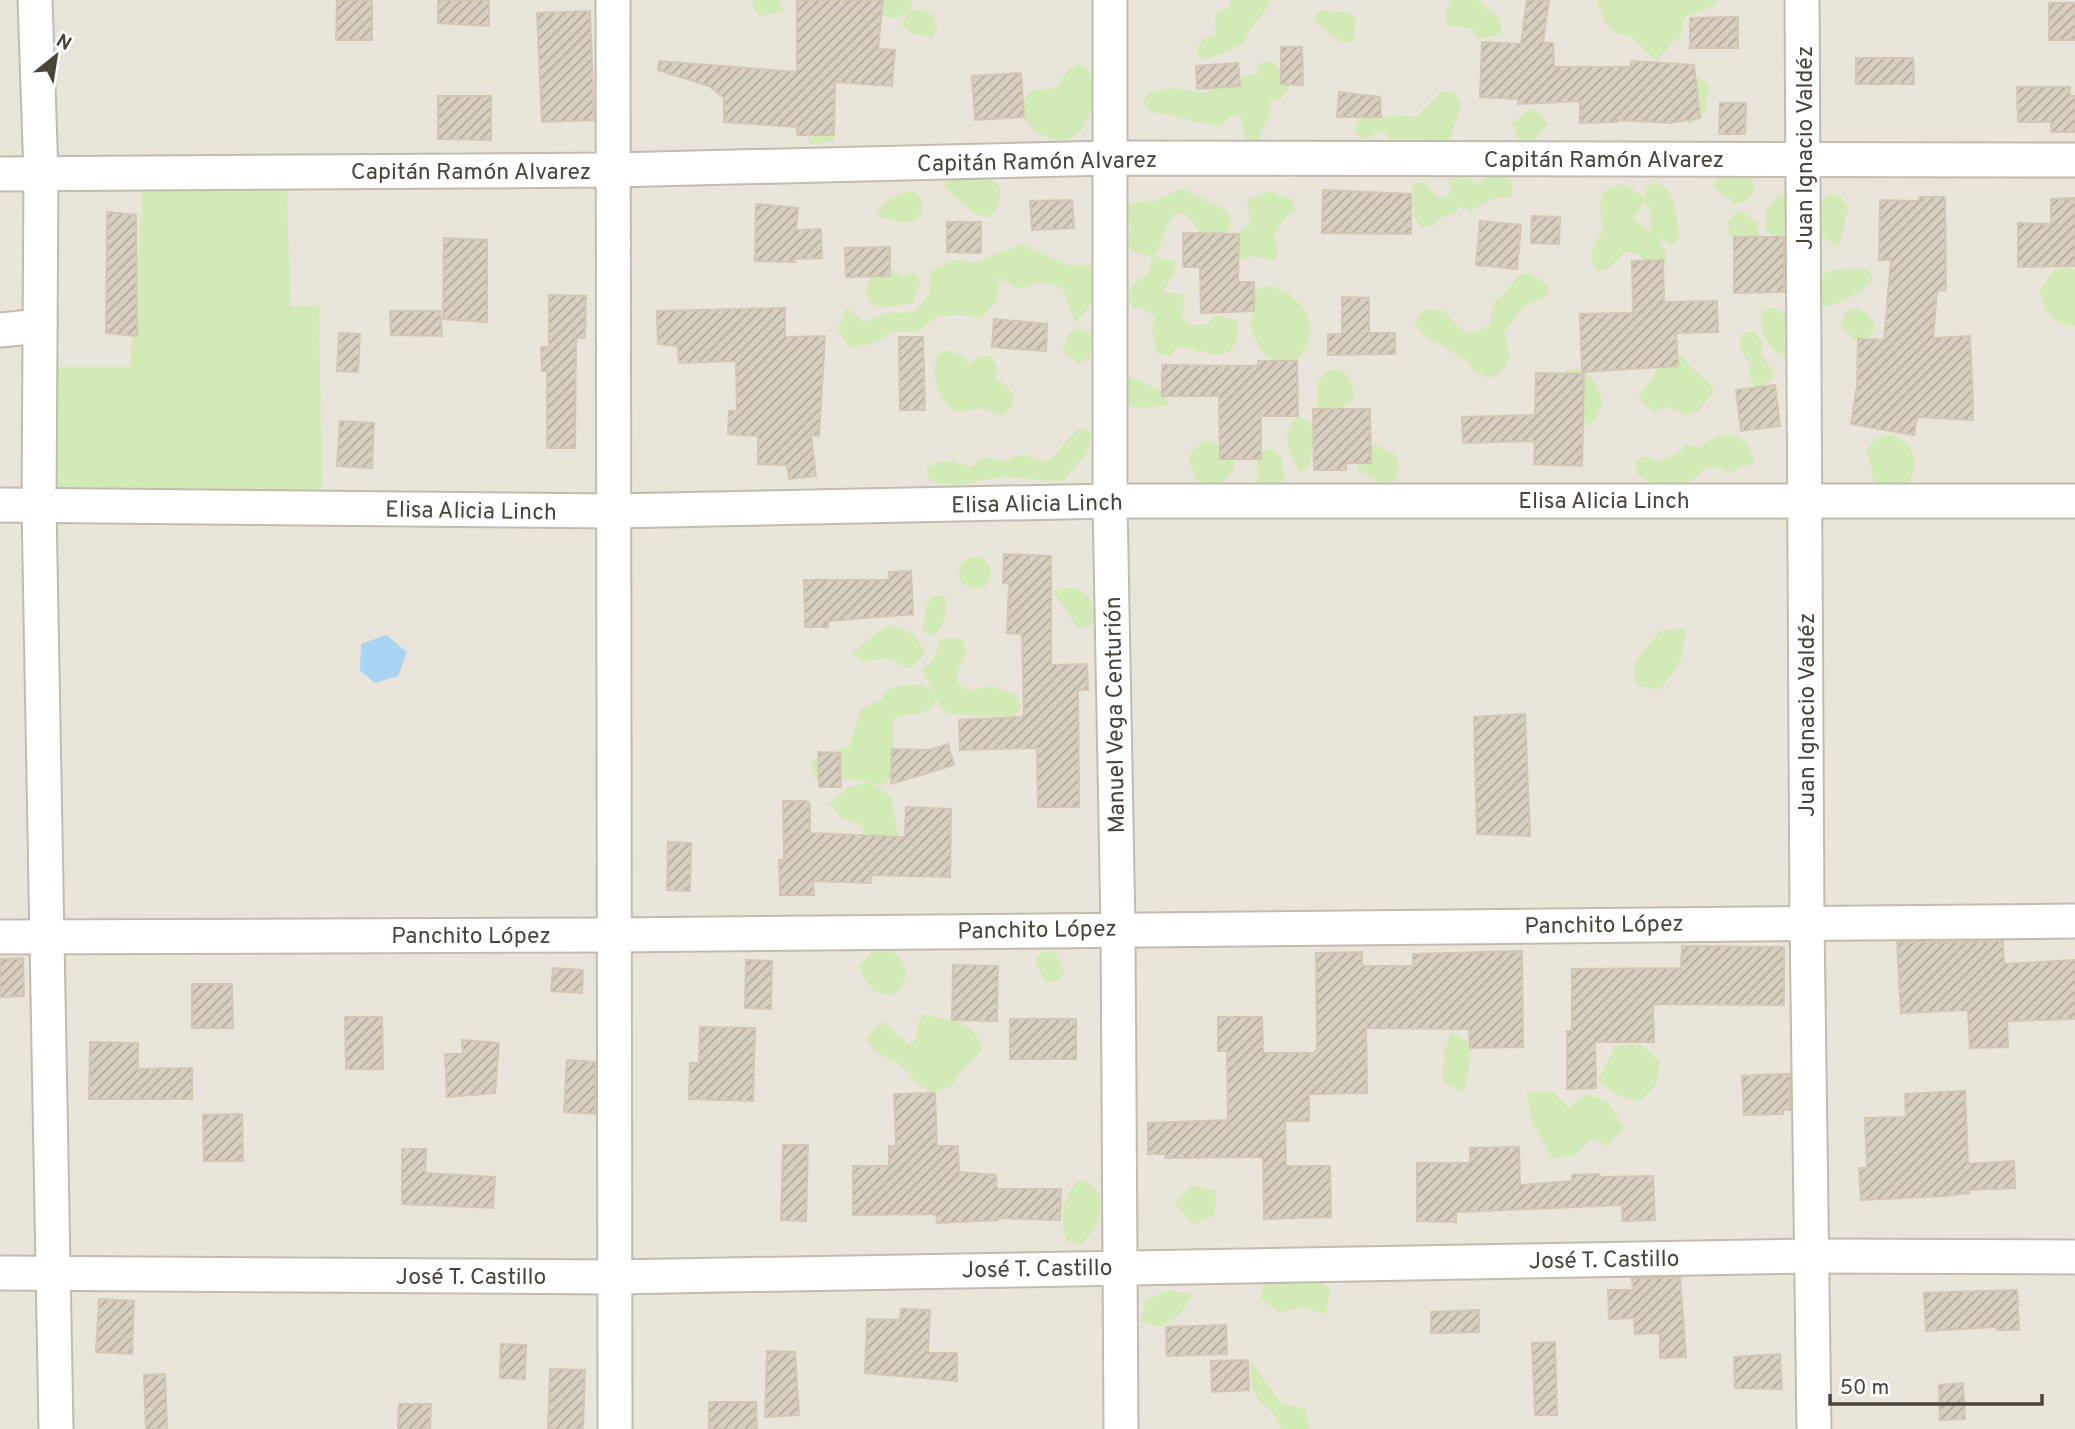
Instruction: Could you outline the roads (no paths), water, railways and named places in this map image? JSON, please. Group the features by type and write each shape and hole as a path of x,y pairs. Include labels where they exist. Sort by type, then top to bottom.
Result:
{"street":[{"path":"35,0 41,174 39,506 45,936 55,1273 56,1429"},
{"path":"613,0 615,1429"},
{"name":"Manuel Vega Centurión","path":"1110,0 1110,501 1118,928 1121,1429"},
{"name":"Juan Ignacio Valdéz","path":"1802,0 1805,160 1807,922 1814,1429"},
{"name":"Capitán Ramón Alvarez","path":"0,174 613,170 1111,158 2075,160"},
{"path":"0,330 40,326"},
{"name":"Elisa Alicia Linch","path":"0,505 614,512 1110,501 2075,501"},
{"name":"Panchito López","path":"0,937 614,935 1118,928 2075,921"},
{"name":"José T. Castillo","path":"0,1273 614,1277 1120,1266 1811,1256 2075,1257"}],"water":[{"path":"386,635 407,652 398,676 375,683 360,671 361,644"}]}
